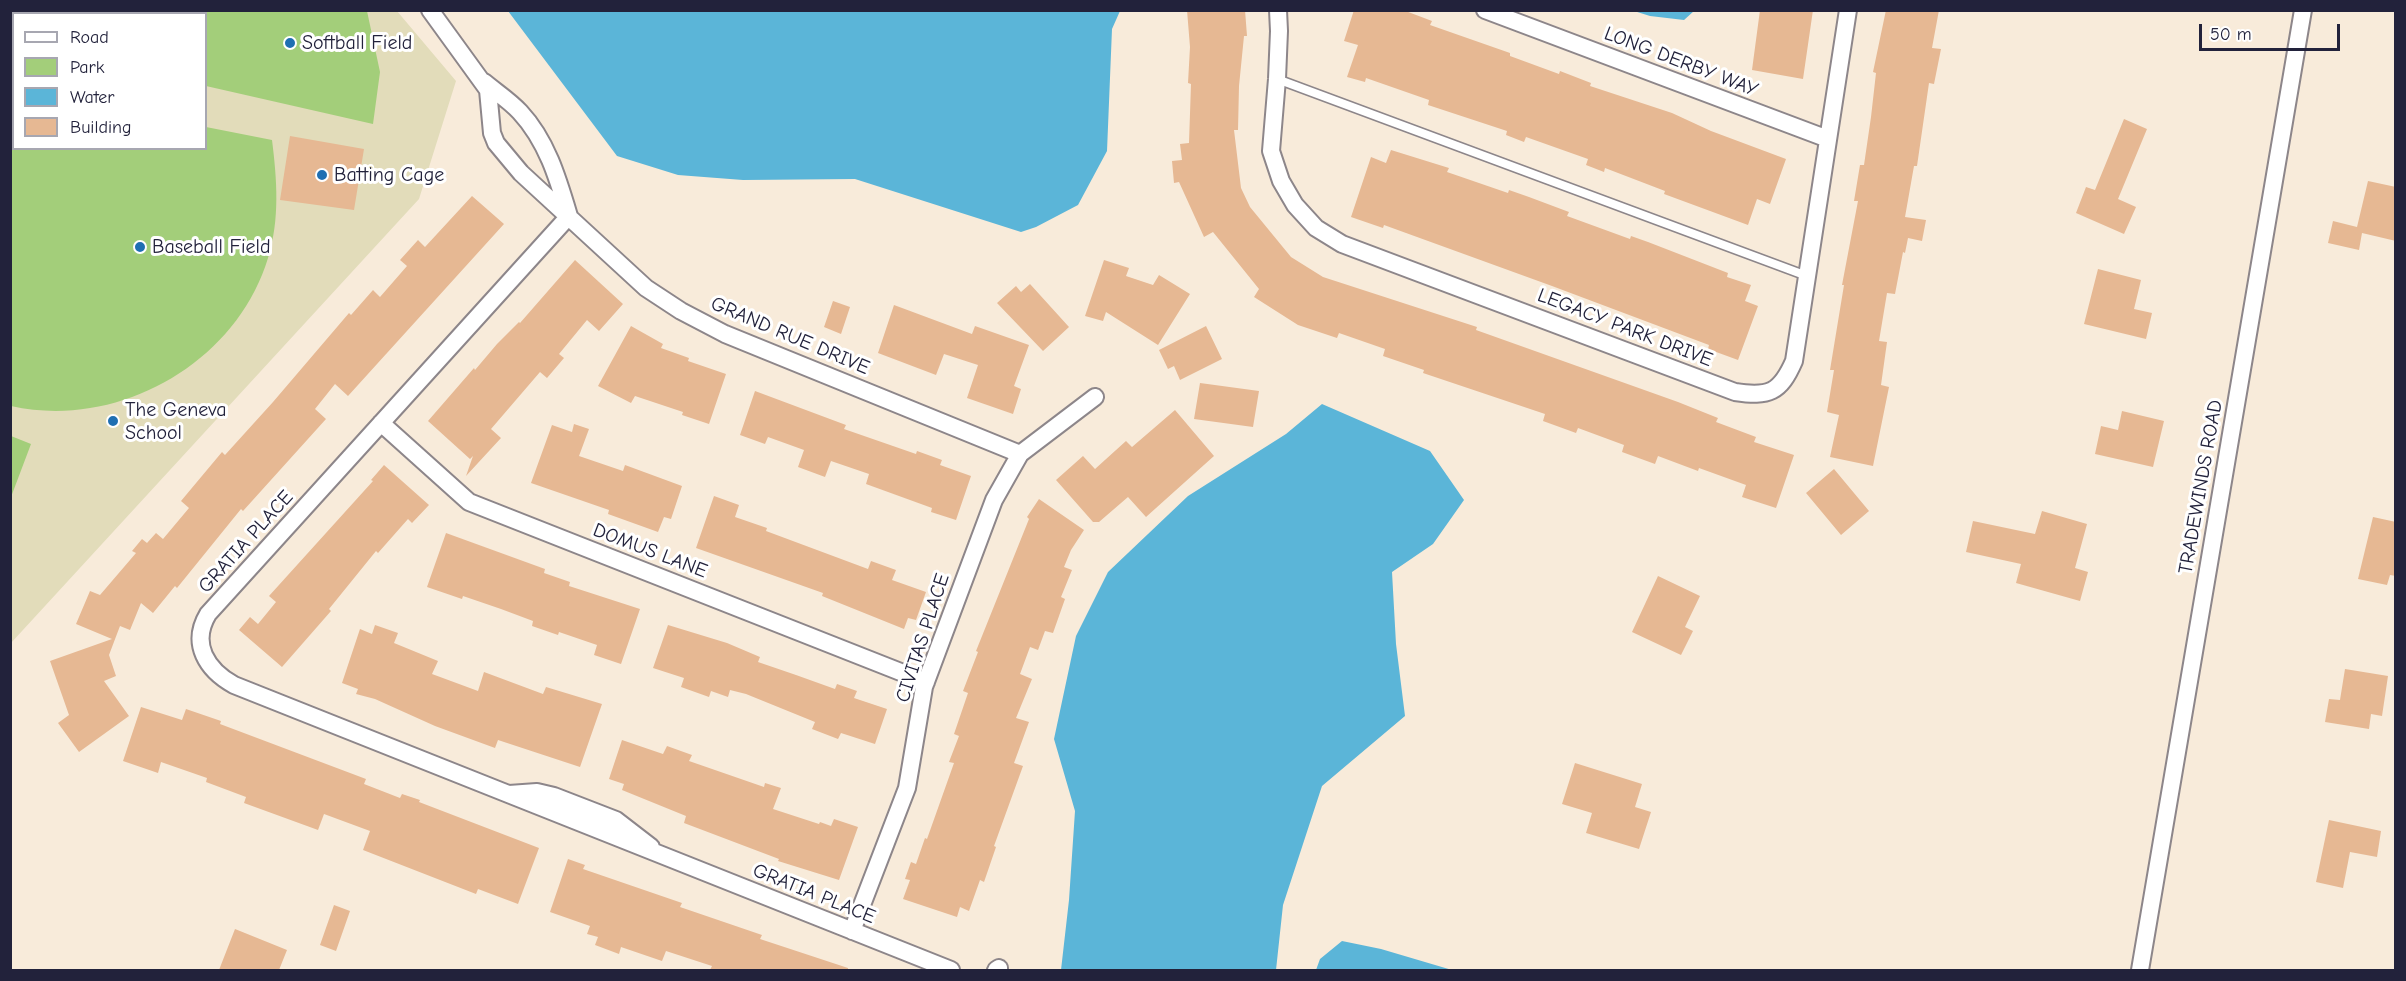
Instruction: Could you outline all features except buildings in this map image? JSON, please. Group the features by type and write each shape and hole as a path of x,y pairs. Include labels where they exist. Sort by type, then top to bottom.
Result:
{"street":[{"name":"GRAND RUE DRIVE","path":"430,10 488,90 490,122 496,143 521,173 646,288 703,323 1020,454"},
{"name":"LEGACY PARK DRIVE","path":"1278,10 1280,31 1271,152 1281,181 1295,206 1316,228 1342,244 1735,392 1754,395 1772,391 1785,380 1794,361 1848,10"},
{"name":"LONG DERBY WAY","path":"1485,10 1828,139"},
{"name":"TRADEWINDS ROAD","path":"2140,970 2303,10"},
{"name":"GRAND RUE DRIVE","path":"482,80 518,110 540,140 551,161 569,216"},
{"name":"GRATIA PLACE","path":"569,216 208,614 203,627 201,650 205,660 213,670 234,685 505,795 951,970"},
{"name":"CIVITAS PLACE","path":"852,931 907,788 926,682 994,500 1020,454 1095,397"},
{"name":"DOMUS LANE","path":"381,423 470,502 926,682"}],"lane":[{"path":"1277,79 1807,276"}],"shaded area":[{"name":"The Geneva School","path":"11,11 397,11 456,81 419,199 11,643"}],"green space":[{"name":"Softball Field","path":"367,11 380,72 373,124 207,86 207,12 204,12"},
{"name":"Baseball Field","path":"11,67 12,150 207,150 207,127 272,140 276,214 268,258 252,296 229,329 201,358 167,381 130,398 91,408 51,411 11,406"},
{"path":"11,436 31,444 11,497"}],"water":[{"path":"508,11 1120,11 1112,29 1107,151 1078,205 1036,227 1021,232 855,179 743,180 678,175 617,156"},
{"path":"1634,11 1694,11 1684,20 1650,16"},
{"path":"1322,404 1430,451 1464,500 1433,544 1392,572 1396,644 1405,716 1322,786 1283,905 1276,970 1061,970 1069,900 1075,811 1054,739 1076,636 1108,572 1188,496 1286,434"},
{"path":"1342,941 1381,949 1452,970 1316,970 1320,959"}],"place":[{"name":"Softball Field","path":"290,43"},
{"name":"Batting Cage","path":"322,175"},
{"name":"Baseball Field","path":"140,247"},
{"name":"The Geneva School","path":"113,421"}]}
